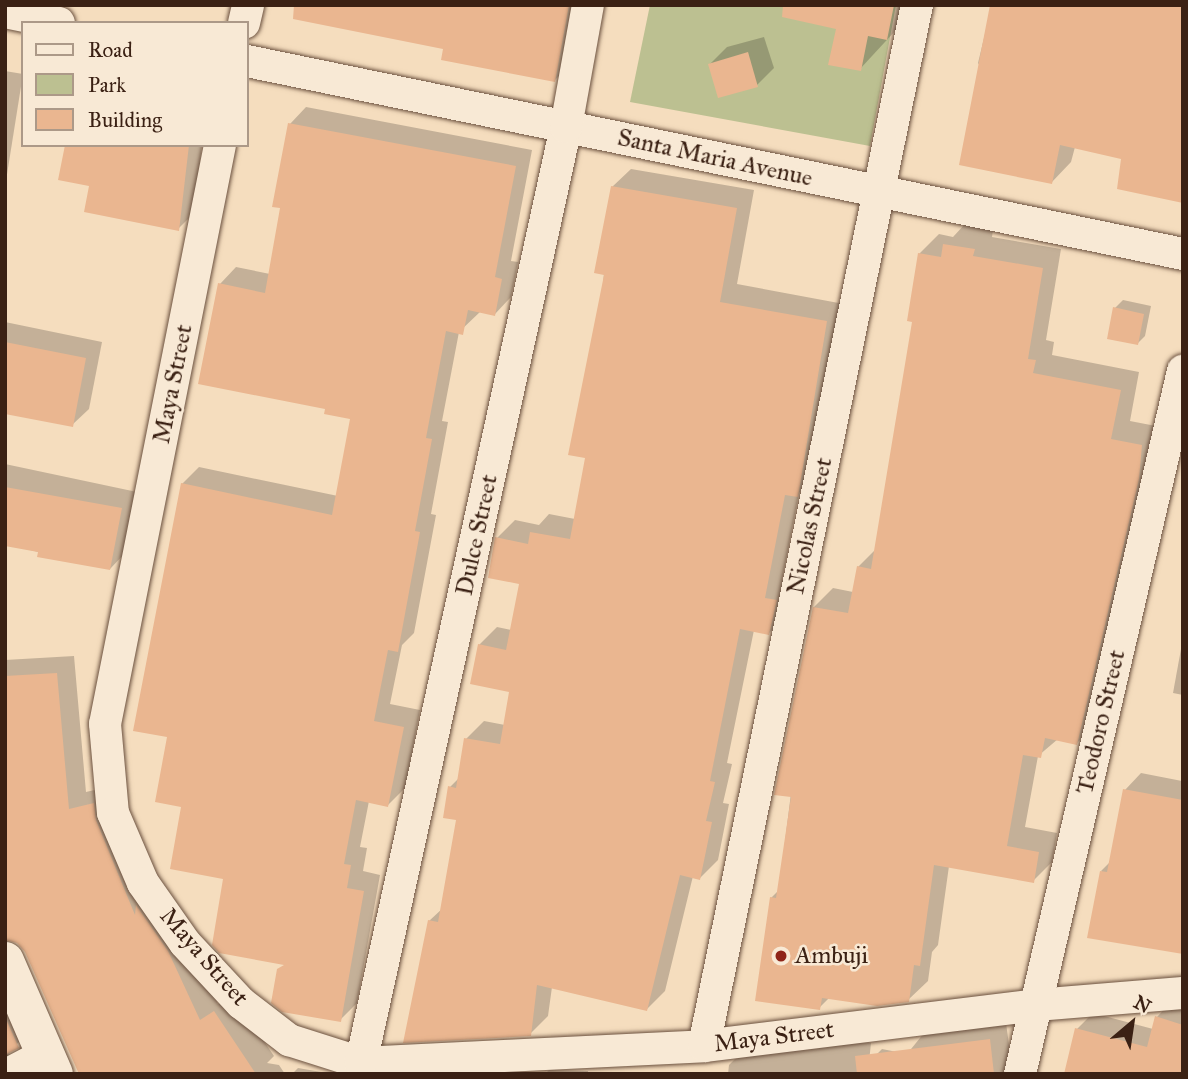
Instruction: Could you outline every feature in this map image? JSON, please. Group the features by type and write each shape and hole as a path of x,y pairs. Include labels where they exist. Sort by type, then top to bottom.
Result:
{"main road":[{"path":"5,961 50,1064"}],"street":[{"name":"Dulce Street","path":"361,1063 566,127 588,5"},
{"name":"Nicolas Street","path":"704,1046 917,5"},
{"path":"5,12 50,21"},
{"name":"Santa Maria Avenue","path":"248,61 1183,254"},
{"name":"Maya Street","path":"220,147 105,724 113,813 143,883 185,943 241,1003 289,1040 361,1063 704,1046 1036,1005 1183,992"},
{"name":"Teodoro Street","path":"1020,1074 1183,371"},
{"path":"8,1074 50,1064"}],"green space":[{"path":"650,5 896,5 870,146 630,102"}],"building":[{"path":"294,5 569,5 555,82 441,60 443,49 293,19"},
{"path":"783,5 894,5 887,40 868,36 861,71 828,65 836,29 782,17"},
{"path":"990,5 1183,5 1183,203 1117,189 1121,159 1060,145 1052,184 959,165"},
{"path":"748,52 758,87 718,98 708,64"},
{"path":"288,123 516,166 495,277 502,279 495,316 468,310 463,335 446,331 426,438 432,439 415,531 420,532 398,652 388,650 374,721 404,727 388,807 356,800 344,864 351,865 347,888 364,891 341,1022 282,1012 271,1003 277,969 284,965 219,953 212,945 223,879 170,869 181,807 155,802 167,737 133,731 181,483 332,515 350,419 324,414 325,409 198,384 218,283 265,293 280,208 272,207"},
{"path":"65,147 189,147 179,231 84,212 89,186 58,180"},
{"path":"611,186 737,208 720,302 827,321 798,497 785,495 765,598 777,600 769,635 740,629 710,781 715,782 706,821 712,822 700,880 680,875 647,1011 537,985 531,1036 403,1043 428,920 438,922 456,820 443,818 448,786 456,788 464,738 500,744 509,692 470,684 478,644 506,650 519,584 488,578 495,537 528,544 530,532 570,539 585,458 568,455 604,275 594,273"},
{"path":"943,244 975,249 973,256 1043,268 1028,359 1036,360 1033,373 1121,390 1111,439 1142,445 1139,479 1077,745 1045,738 1041,758 1023,755 1007,846 1039,852 1034,883 934,865 920,966 914,965 909,1002 877,1006 822,998 820,1010 755,1001 770,897 776,898 791,797 774,795 813,607 848,613 857,566 871,569 912,322 907,321 918,253 941,257"},
{"path":"1113,307 1144,314 1138,345 1107,339"},
{"path":"5,342 86,358 73,427 5,414"},
{"path":"5,487 122,508 110,570 37,557 38,552 5,546"},
{"path":"57,673 69,809 94,803 96,820 135,915 136,905 168,951 200,1020 214,1011 256,1074 79,1074 25,952 17,943 5,940 5,676"},
{"path":"1123,789 1183,800 1183,954 1087,938 1100,871 1107,872"},
{"path":"1155,1016 1183,1025 1183,1074 1064,1074 1075,1028 1147,1047"},
{"path":"5,1017 19,1048 5,1055"},
{"path":"990,1039 994,1074 857,1074 855,1056"}],"place":[{"name":"Ambuji","path":"781,956"}]}
